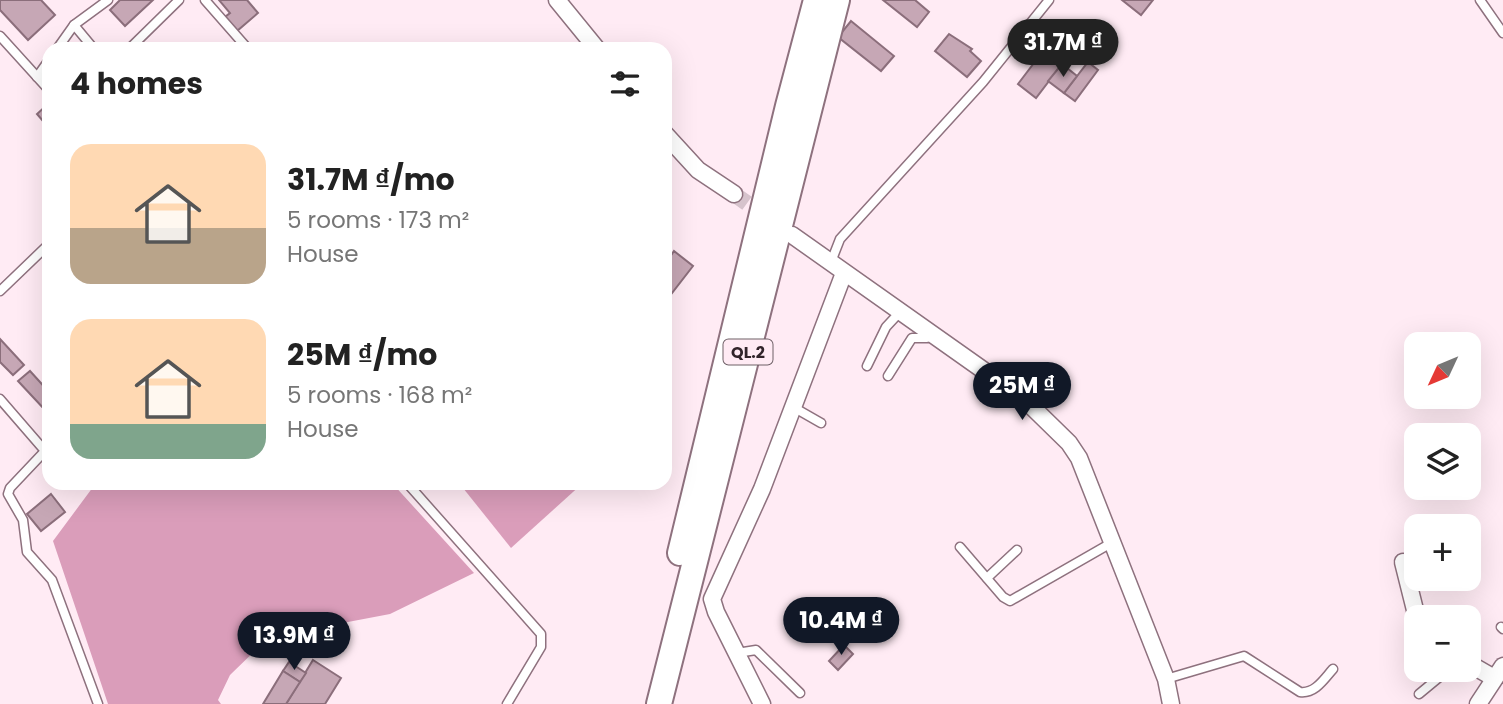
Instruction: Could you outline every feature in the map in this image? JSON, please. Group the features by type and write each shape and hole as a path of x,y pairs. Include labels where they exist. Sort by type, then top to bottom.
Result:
{"highway":[{"name":"QL.2","path":"643,704 816,0"},
{"name":"QL.2","path":"659,704 837,0"}],"street":[{"path":"557,0 591,42"},
{"path":"672,142 698,170 734,194"},
{"path":"792,235 1024,399 1069,443 1079,458 1113,542 1166,679 1171,704"},
{"path":"762,704 712,599 762,489 793,406 837,267"},
{"path":"1403,562 1414,605"},
{"path":"1478,704 1499,672 1481,667"}],"lane":[{"path":"62,42 74,26 108,0"},
{"path":"136,42 179,0"},
{"path":"205,0 242,42"},
{"path":"837,267 840,239 983,82 1049,0"},
{"path":"1480,0 1503,33"},
{"path":"74,26 88,42"},
{"path":"0,36 42,82"},
{"path":"37,77 42,70"},
{"path":"0,291 42,251"},
{"path":"867,366 886,327 900,312"},
{"path":"888,376 912,338 927,338 933,335"},
{"path":"0,399 42,447"},
{"path":"793,406 821,422"},
{"path":"42,453 10,488 8,494 23,520 27,552 52,580 98,704"},
{"path":"413,490 541,634 541,647 507,704"},
{"path":"960,547 1010,601 1113,542"},
{"path":"987,578 1017,550"},
{"path":"736,653 756,650 800,693"},
{"path":"1166,679 1244,656 1305,693 1313,690 1333,669"},
{"path":"1419,694 1434,682"}],"shaded area":[{"path":"91,490 398,490 474,573 390,614 269,637 230,675 218,700 221,704 108,704 53,541"},
{"path":"465,490 575,490 511,548"}],"building":[{"path":"0,0 41,0 55,15 28,40 0,10"},
{"path":"120,0 153,0 125,26 110,10"},
{"path":"219,0 247,0 258,13 237,31 225,17 230,13"},
{"path":"883,0 915,0 929,12 917,27"},
{"path":"1122,0 1153,0 1141,15"},
{"path":"851,21 894,56 881,71 838,37"},
{"path":"1060,29 1078,43 1036,98 1018,84"},
{"path":"949,34 972,49 970,51 981,61 967,77 935,51"},
{"path":"1088,62 1098,70 1075,101 1064,93"},
{"path":"1062,64 1077,76 1064,93 1048,81"},
{"path":"674,251 693,266 672,293"},
{"path":"0,339 24,365 13,375 0,362"},
{"path":"30,371 42,384 42,407 18,381"},
{"path":"51,494 65,512 41,531 27,514"},
{"path":"844,645 853,654 838,670 829,661"},
{"path":"313,660 341,678 325,704 286,704"},
{"path":"289,662 306,673 300,682 283,671"},
{"path":"283,671 300,682 286,704 263,704"}],"tunnel":[{"path":"734,194 766,217"}]}
